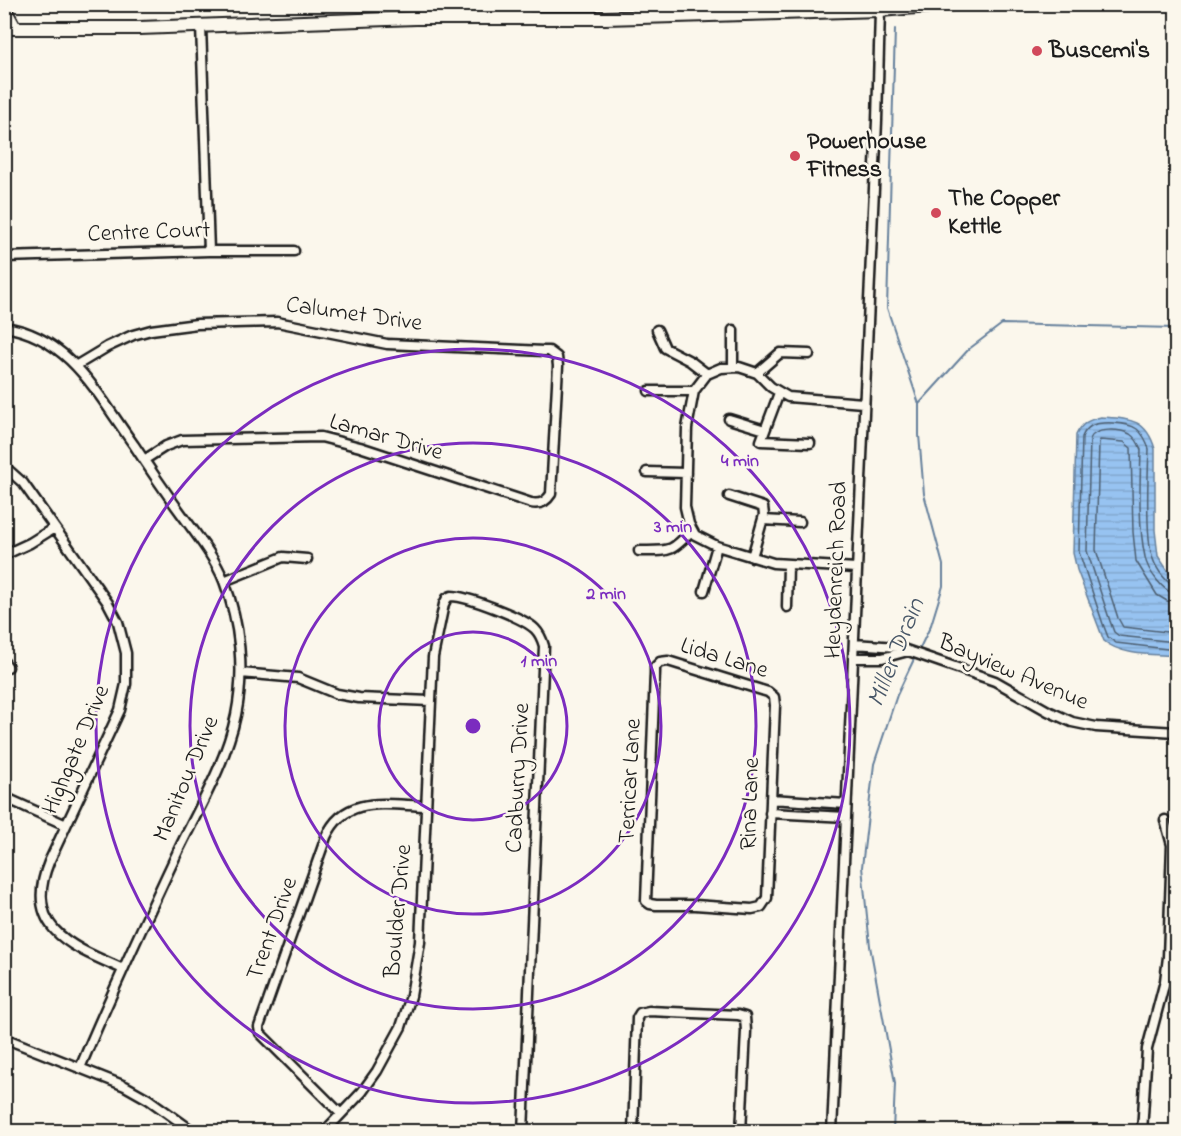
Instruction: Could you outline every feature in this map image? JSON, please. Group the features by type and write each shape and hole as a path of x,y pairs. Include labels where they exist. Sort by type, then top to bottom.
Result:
{"highway":[{"path":"517,18 528,4"},
{"path":"603,4 605,18"},
{"path":"4,8 10,28 139,28 416,18 605,18 880,10 953,4"}],"street":[{"name":"Heydenreich Road","path":"832,1131 880,10"},
{"path":"201,26 209,250"},
{"name":"Centre Court","path":"4,257 209,250 294,250"},
{"name":"Calumet Drive","path":"77,365 133,335 197,324 277,322 387,344 549,351 557,357 558,366 551,494 546,501"},
{"name":"Manitou Drive","path":"4,327 41,339 60,350 77,365 195,531 224,580 238,635 241,673 236,715 222,757 123,969 80,1068"},
{"path":"657,330 665,348 690,361 707,374"},
{"path":"733,330 733,366"},
{"path":"757,373 780,353 809,354"},
{"path":"856,568 772,563 700,539 692,530 685,507 686,473 689,415 694,391 707,374 733,366 757,373 779,393 798,399 863,403"},
{"path":"649,391 694,391"},
{"path":"779,393 761,441 810,443"},
{"path":"729,419 765,430"},
{"name":"Lamar Drive","path":"144,460 166,446 182,440 321,437 360,447 531,503 546,501"},
{"name":"Highgate Drive","path":"4,466 23,483 97,586 118,622 125,646 127,671 120,710 45,872 42,888 45,912 55,931 73,947 123,969"},
{"path":"647,472 686,473"},
{"path":"729,496 763,507 763,520 752,557"},
{"path":"763,520 800,522"},
{"path":"4,555 54,528"},
{"path":"639,551 673,549 692,530"},
{"path":"704,591 717,546"},
{"path":"224,580 284,557 307,559"},
{"path":"787,607 789,565"},
{"name":"Cadburry Drive","path":"430,701 433,657 447,598 452,596 465,598 523,620 538,631 544,646 544,666 523,1131"},
{"name":"Bayview Avenue","path":"854,644 892,646 995,681 1072,722 1176,732"},
{"name":"Bayview Avenue","path":"853,658 882,658 908,651"},
{"name":"Lida Lane","path":"658,664 668,661 768,692 775,701"},
{"name":"Terricar Lane","path":"658,664 655,672 646,901 656,905 752,909 761,907"},
{"path":"241,673 298,678 337,694 358,698 430,701"},
{"name":"Boulder Drive","path":"324,1131 362,1092 390,1049 401,1027 411,996 420,942 430,701"},
{"name":"Rina Lane","path":"761,907 767,898 775,701"},
{"path":"4,797 66,825"},
{"path":"771,799 846,804"},
{"name":"Trent Drive","path":"341,1114 260,1033 259,1027 326,837 333,823 349,810 360,806 426,806"},
{"path":"770,813 846,818"},
{"path":"1142,1131 1147,1049 1165,981 1168,957 1172,851 1171,838 1165,820"},
{"path":"633,1131 637,1018 640,1013 649,1011 745,1017 741,1131"},
{"path":"4,1038 125,1086 194,1131"}],"water":[{"path":"1101,417 1135,422 1147,431 1155,449 1155,530 1158,556 1176,583 1176,656 1129,652 1104,641 1077,570 1073,553 1076,435 1086,423"}],"waterway":[{"path":"895,29 887,308 919,404 924,494 943,565 943,586 931,625 918,652"},
{"name":"Miller Drain","path":"919,404 969,349 1002,324 1176,328"},
{"name":"Miller Drain","path":"893,1132 895,1083 870,946 862,867 874,764 897,695 915,657"}],"place":[{"name":"Buscemi's","path":"1037,51"},
{"name":"Powerhouse Fitness","path":"795,156"},
{"name":"The Copper Kettle","path":"936,213"}]}
